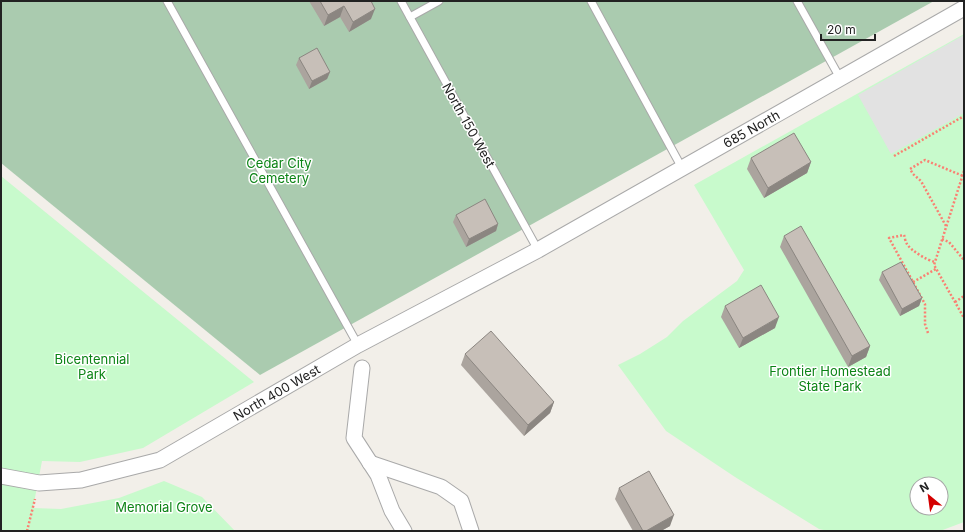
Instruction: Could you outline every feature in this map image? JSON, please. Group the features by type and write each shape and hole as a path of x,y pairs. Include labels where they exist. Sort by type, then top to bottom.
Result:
{"street":[{"name":"685 North","path":"538,250 964,8"},
{"name":"North 400 West","path":"1,476 39,483 81,480 160,460 358,345 538,250"},
{"path":"362,368 354,438 378,475 392,511 404,531"},
{"path":"370,463 441,487 461,501 471,531"}],"lane":[{"path":"167,1 358,345"},
{"name":"North 150 West","path":"401,1 538,250"},
{"path":"410,17 439,1"},
{"path":"591,1 682,168"},
{"path":"797,1 840,78"}],"path":[{"path":"894,156 964,116"},
{"path":"946,226 921,181 910,169 925,160 963,176"},
{"path":"964,171 934,265 964,318"},
{"path":"928,333 925,324 925,304 889,238 904,235 907,244 912,249 928,260 935,262"},
{"path":"942,239 949,242 964,260"},
{"path":"913,282 936,269"},
{"path":"955,302 964,296"},
{"path":"27,531 39,483"}],"green space":[{"name":"Cedar City Cemetery","path":"1,1 934,1 260,375 1,163"},
{"name":"Frontier Homestead State Park","path":"964,34 964,522 940,531 828,531 819,529 735,477 666,431 618,365 640,354 667,337 683,321 737,281 744,270 694,185"},
{"name":"Bicentennial Park","path":"1,176 254,382 143,448 80,462 42,461 33,508 61,509 119,498 164,481 202,497 235,531 1,531"}],"shaded area":[{"path":"964,35 964,113 891,154 858,95"}],"building":[{"path":"320,1 371,1 375,9 353,22 344,6 328,15"},
{"path":"317,48 330,72 312,81 299,58"},
{"path":"794,133 811,162 768,188 751,158"},
{"path":"485,199 498,224 469,239 456,215"},
{"path":"801,226 870,346 852,356 784,236"},
{"path":"901,262 922,298 902,309 882,272"},
{"path":"761,285 779,317 743,338 725,306"},
{"path":"491,331 554,402 528,425 465,354"},
{"path":"649,471 674,515 646,531 643,531 619,488"}],"park label":[{"name":"Memorial Grove","path":"164,507"}]}
